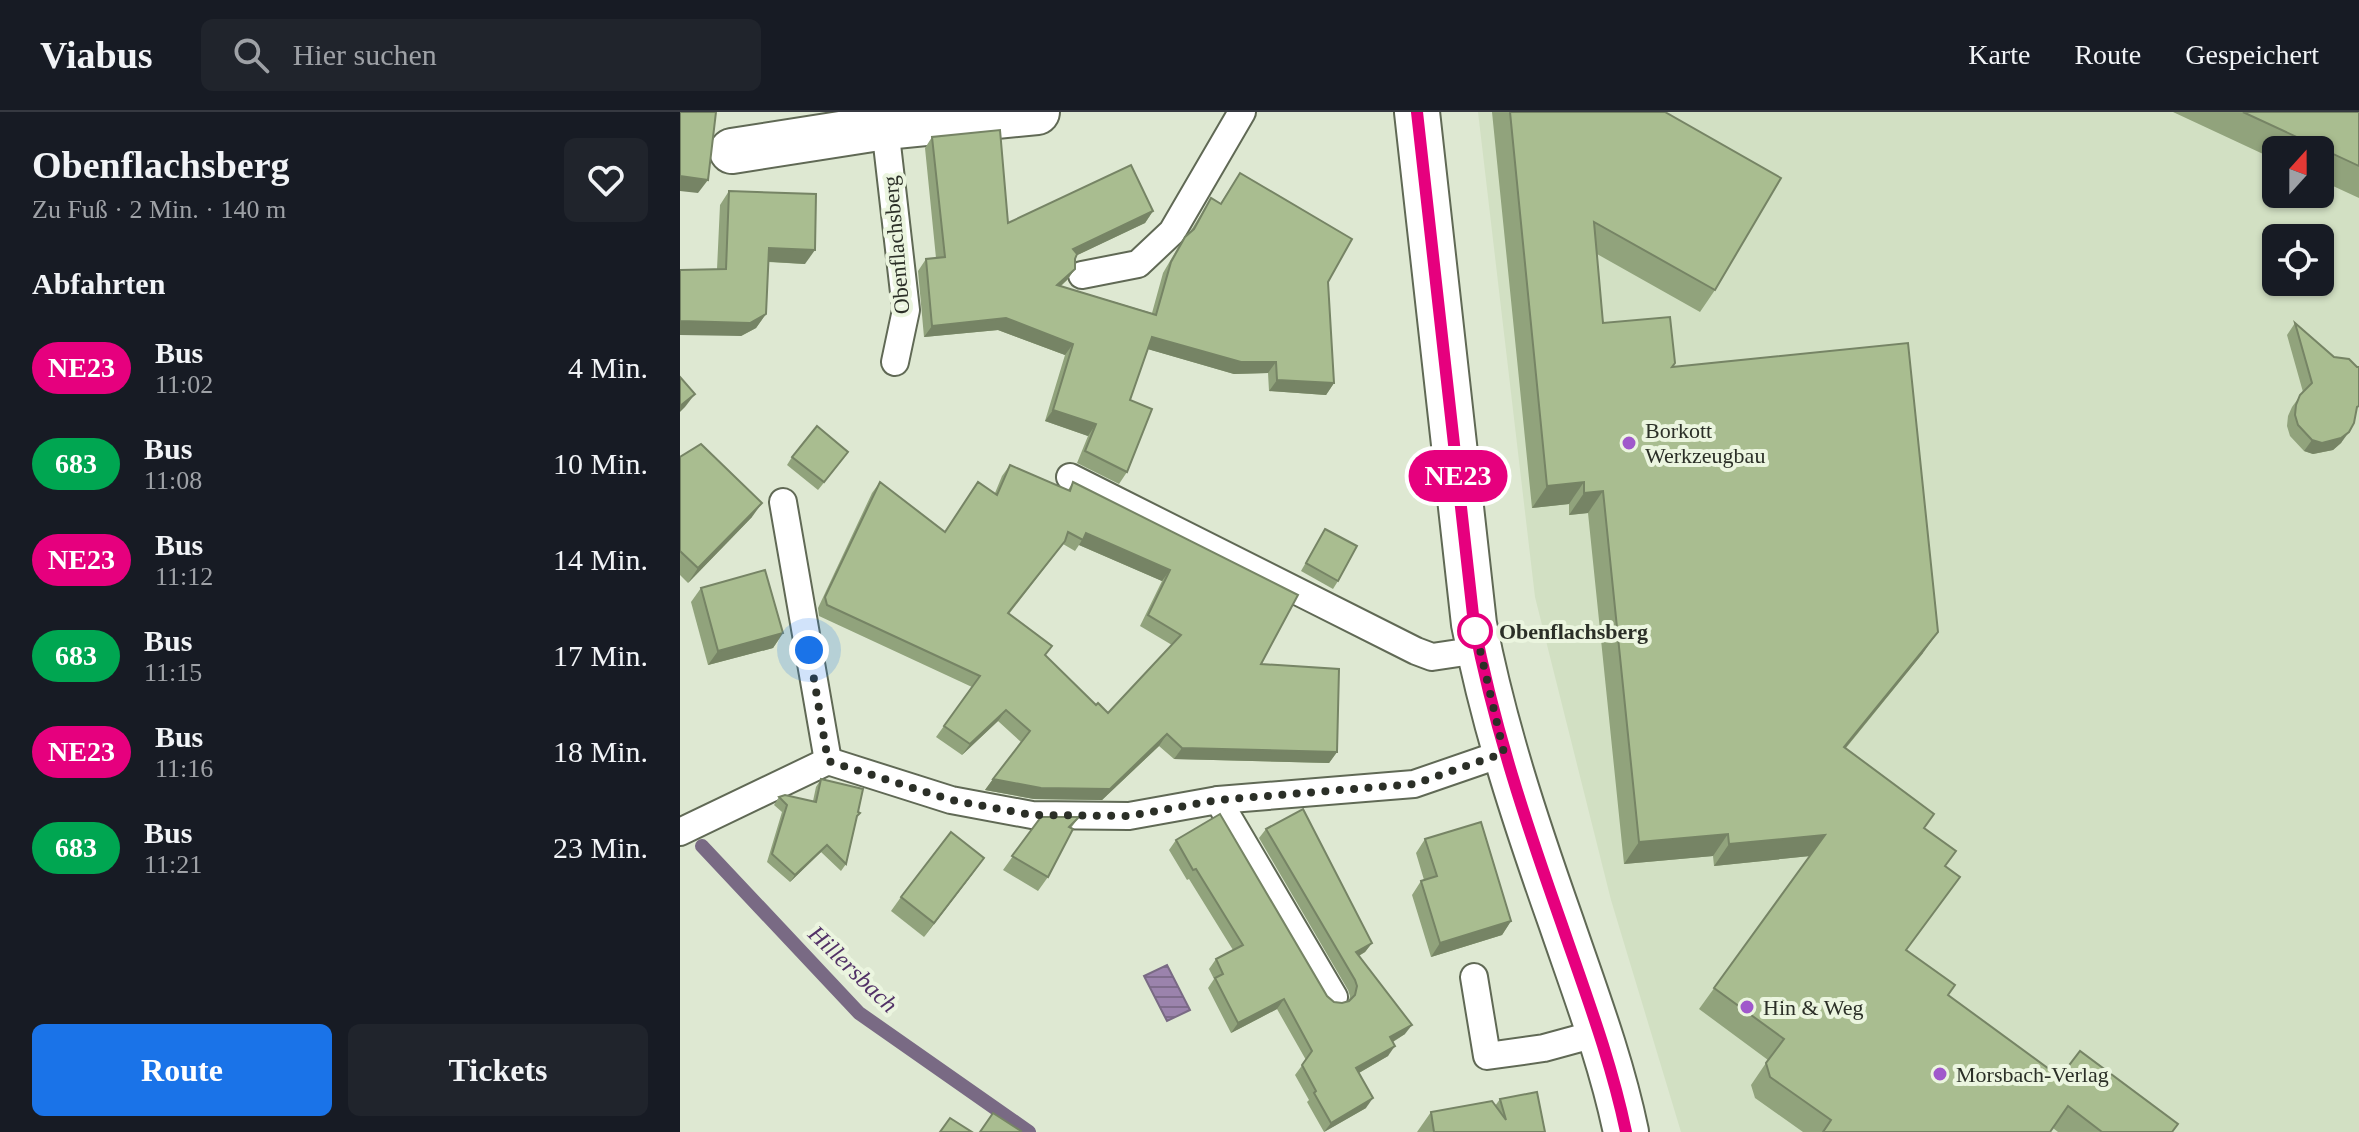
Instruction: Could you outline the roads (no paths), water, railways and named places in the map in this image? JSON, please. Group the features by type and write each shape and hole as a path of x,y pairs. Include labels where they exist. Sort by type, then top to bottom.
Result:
{"main road":[{"path":"732,151 885,127 1037,112"},
{"path":"1417,112 1479,650 1504,753 1612,1070 1626,1132"}],"lane":[{"path":"1082,275 1138,264 1172,232 1242,112"},
{"name":"Obenflachsberg","path":"885,127 906,310 895,362"},
{"path":"1070,477 1416,651 1432,657 1479,650"},
{"path":"783,502 828,761"},
{"path":"680,832 828,761 951,800 1032,815 1129,816 1218,800 1414,784 1504,753"},
{"path":"1218,800 1334,997"},
{"path":"1474,977 1487,1056 1544,1048 1599,1033"}],"waterway":[{"name":"Hillersbach","path":"702,846 859,1013 1029,1132"}],"place":[{"name":"Borkott Werkzeugbau","path":"1629,443"},
{"name":"Obenflachsberg","path":"1475,631"},
{"name":"Hin & Weg","path":"1747,1007"},
{"name":"Morsbach-Verlag","path":"1940,1074"}]}
